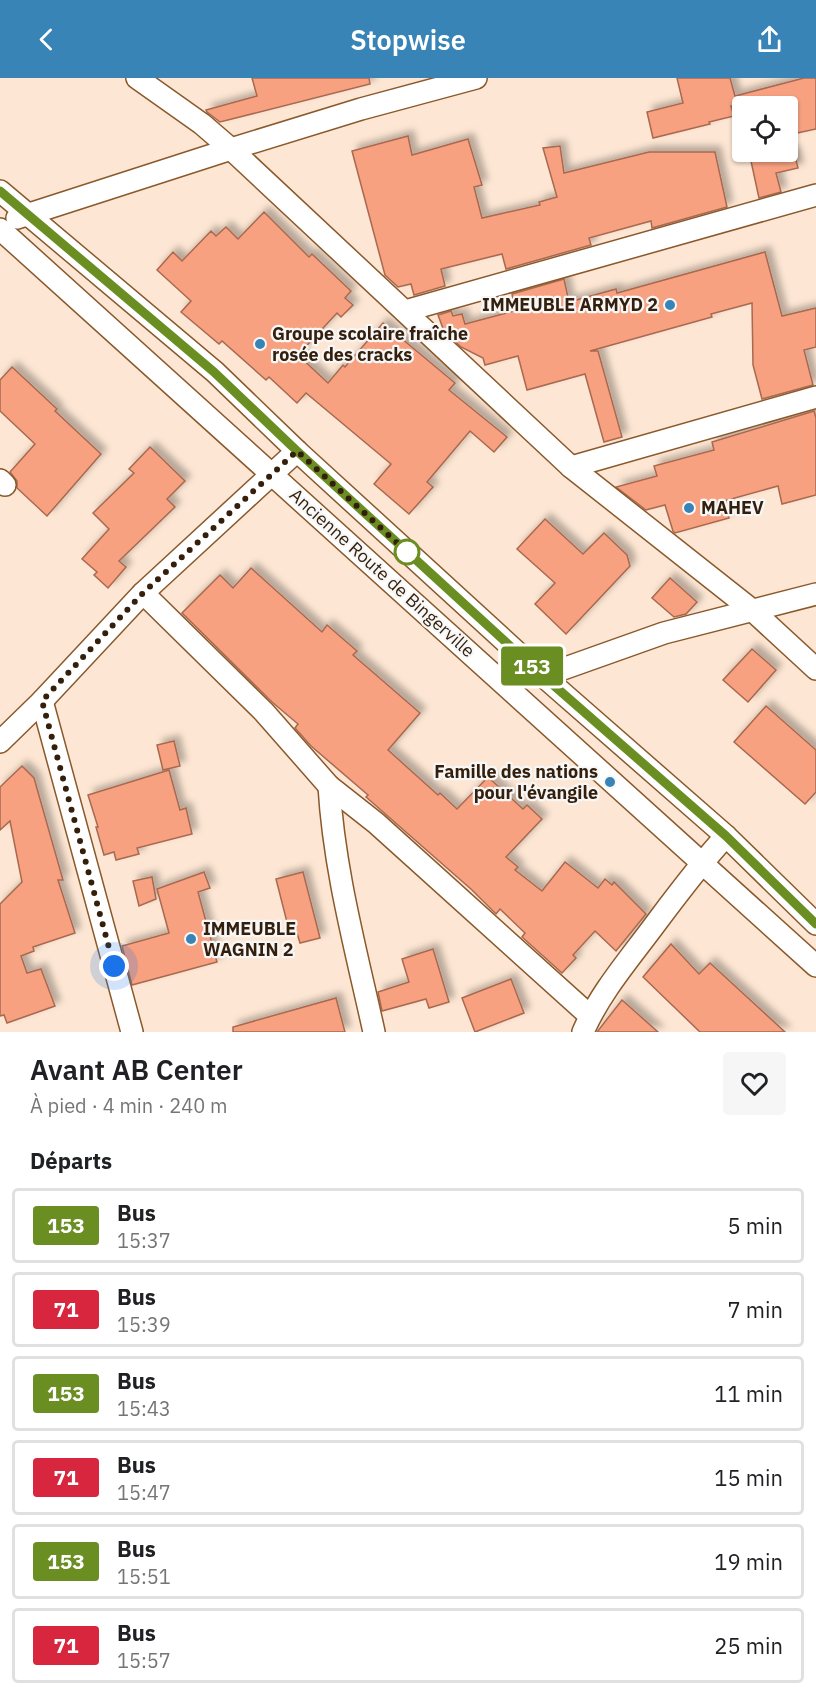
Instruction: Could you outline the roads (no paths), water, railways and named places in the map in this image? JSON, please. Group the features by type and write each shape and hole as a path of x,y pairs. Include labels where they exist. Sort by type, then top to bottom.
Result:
{"street":[{"path":"137,78 202,124 231,149 571,468 752,610 816,669"},
{"path":"0,227 27,215 231,149 361,109 476,78"},
{"name":"Ancienne Route de Bingerville","path":"0,191 214,372 543,676 726,836 816,924"},
{"path":"405,311 816,195"},
{"name":"Ancienne Route de Bingerville","path":"0,227 816,966"},
{"path":"571,468 816,397"},
{"path":"0,742 42,701 143,593 297,451"},
{"path":"143,593 264,712 329,786 376,823 586,1024 626,962 701,864 726,836"},
{"path":"543,676 664,633 816,594"},
{"path":"42,701 132,1032"},
{"path":"329,786 335,853 342,893 374,1032"}],"place":[{"name":"IMMEUBLE ARMYD 2","path":"670,305"},
{"name":"Groupe scolaire fraîche rosée des cracks","path":"260,344"},
{"name":"MAHEV","path":"689,508"},
{"name":"Famille des nations pour l'évangile","path":"610,782"},
{"name":"IMMEUBLE WAGNIN 2","path":"191,939"}]}
